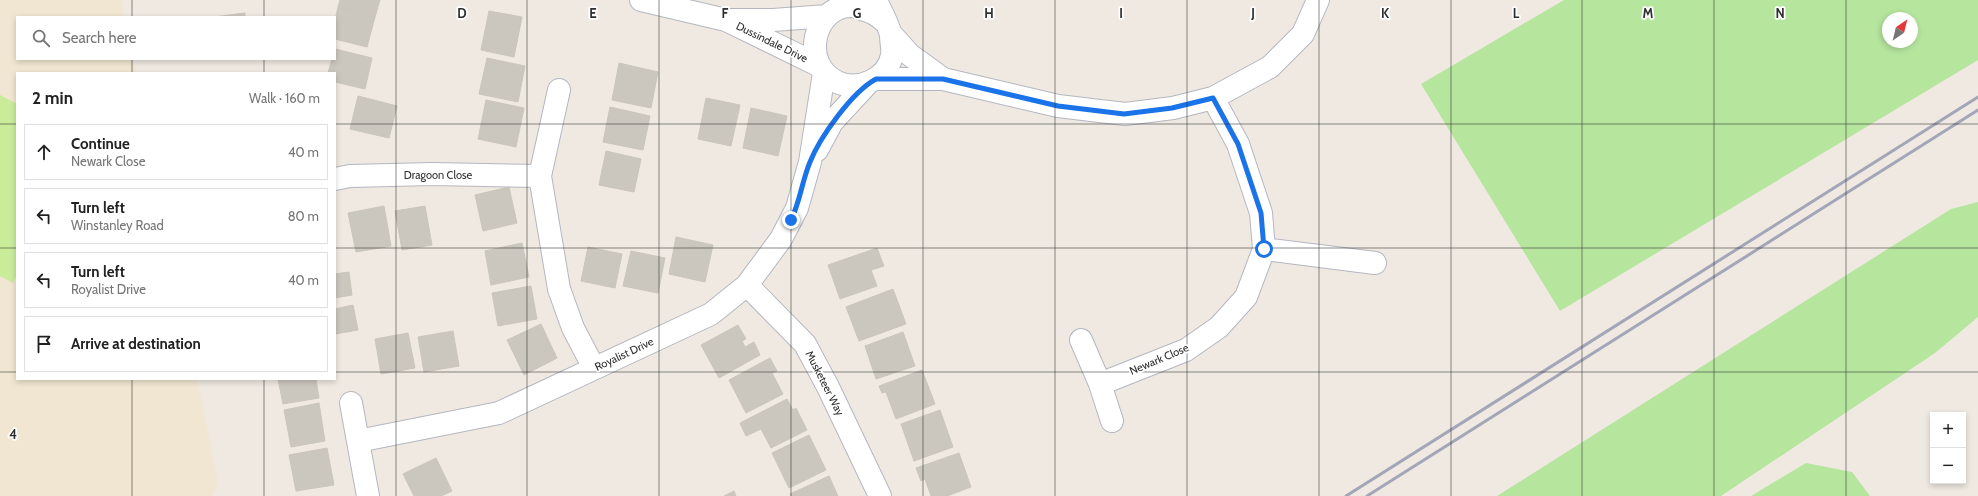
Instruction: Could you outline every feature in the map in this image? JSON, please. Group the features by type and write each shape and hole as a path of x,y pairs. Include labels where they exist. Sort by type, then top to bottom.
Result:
{"street":[{"name":"Dussindale Drive","path":"641,0 726,20 773,20 853,6 877,14 888,28"},
{"path":"872,81 883,72 892,55 888,28 876,0"},
{"path":"888,28 910,55 943,79 1058,106 1124,114 1172,108 1213,98 1270,67 1303,34 1318,0"},
{"name":"Dussindale Drive","path":"821,69 815,56 815,37 834,9"},
{"name":"Dussindale Drive","path":"726,20 821,69 837,82 852,86 872,81 943,79"},
{"name":"Royalist Drive","path":"358,441 499,413 711,314 747,285 781,239 797,208 810,162 821,69"},
{"name":"Royalist Drive","path":"810,162 832,122 872,81"},
{"path":"559,90 540,176 559,288 574,328 594,368"},
{"name":"Newark Close","path":"1100,384 1186,350 1219,327 1246,297 1264,249 1261,213 1238,144 1213,98"},
{"name":"Dragoon Close","path":"336,178 350,176 432,174 540,176"},
{"path":"1264,249 1375,264"},
{"name":"Musketeer Way","path":"747,285 805,344 828,387 880,496"},
{"path":"1081,340 1100,384 1112,421"},
{"path":"351,403 368,496"}],"shaded area":[{"path":"0,0 121,0 124,16 16,16 16,60 133,60 136,72 16,72 16,380 197,380 218,484 212,496 0,496"}],"green space":[{"path":"1564,0 1978,0 1978,60 1560,311 1421,84"},
{"path":"0,95 16,103 16,277 13,283 0,276"},
{"path":"1978,202 1978,317 1935,353 1721,496 1497,496 1951,209"},
{"path":"1806,463 1852,472 1870,496 1751,496"}],"building":[{"path":"340,0 380,0 375,17 338,7"},
{"path":"338,7 375,17 367,47 336,39 336,16"},
{"path":"489,11 522,17 514,57 481,50"},
{"path":"245,13 245,16 222,16"},
{"path":"336,49 372,58 365,89 336,82 336,72 328,72 332,60 336,60"},
{"path":"487,58 525,66 518,102 479,94"},
{"path":"619,63 658,72 651,108 612,100"},
{"path":"358,96 397,106 389,138 350,129"},
{"path":"706,98 740,105 731,146 698,139"},
{"path":"486,100 524,108 516,147 478,139"},
{"path":"610,107 650,116 643,150 603,142"},
{"path":"751,108 787,116 778,156 743,148"},
{"path":"606,151 641,159 634,192 599,185"},
{"path":"509,187 517,223 483,231 475,195"},
{"path":"384,206 391,246 356,252 348,213"},
{"path":"425,206 432,245 402,250 395,211"},
{"path":"676,237 713,245 705,282 669,274"},
{"path":"522,243 529,277 491,285 485,251"},
{"path":"588,247 622,254 615,288 581,281"},
{"path":"877,248 884,266 871,270 877,286 840,299 828,265"},
{"path":"631,251 665,258 658,293 623,286"},
{"path":"349,272 352,295 336,298 336,274"},
{"path":"531,286 537,319 498,326 492,293"},
{"path":"893,289 906,324 859,341 846,307"},
{"path":"353,305 358,330 336,334 336,309"},
{"path":"541,324 557,358 524,375 507,340"},
{"path":"738,325 746,339 742,341 745,347 754,342 760,355 719,378 701,345"},
{"path":"453,331 459,366 424,372 418,337"},
{"path":"903,332 915,366 876,379 865,346"},
{"path":"408,333 415,368 381,374 375,339"},
{"path":"770,358 777,371 772,373 783,394 746,413 729,380"},
{"path":"922,370 935,404 896,419 886,392 882,393 879,386"},
{"path":"278,380 316,380 319,398 283,404"},
{"path":"787,399 793,410 796,408 807,430 771,448 761,429 746,436 740,423"},
{"path":"319,403 325,441 291,447 284,410"},
{"path":"940,410 953,447 914,461 901,424"},
{"path":"809,435 826,470 789,488 772,453"},
{"path":"327,448 334,485 296,491 289,455"},
{"path":"959,453 971,487 947,496 931,496 925,479 921,481 916,468"},
{"path":"436,458 452,491 441,496 414,496 403,474"},
{"path":"829,476 838,496 791,496 790,494"},
{"path":"734,491 736,496 724,496"}],"railway":[{"path":"1346,496 1978,97"},
{"path":"1367,496 1978,110"}],"route":[{"path":"791,220 797,208 810,162 832,122 868,83 876,79 943,79 1058,106 1124,114 1172,108 1213,98 1238,144 1261,213 1264,249"}]}
